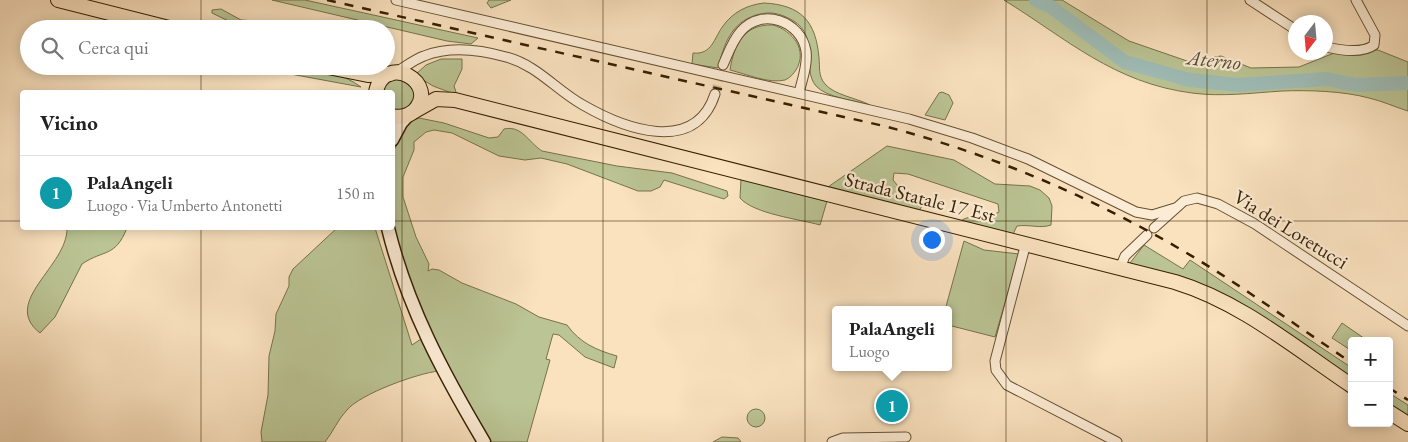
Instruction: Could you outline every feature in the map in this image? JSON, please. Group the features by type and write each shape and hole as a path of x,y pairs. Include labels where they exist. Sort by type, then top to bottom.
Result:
{"main road":[{"path":"58,0 137,20"},
{"name":"Strada Statale 17 Est","path":"395,73 405,73 455,100 1181,284 1222,301 1258,322 1348,383"},
{"path":"349,75 359,80 369,90"},
{"path":"363,75 376,75"},
{"path":"377,90 381,80 389,75"},
{"path":"395,116 411,113 419,103 420,88 412,77"},
{"name":"Strada Statale 17 Est","path":"411,113 436,100 455,100"},
{"path":"1393,415 1408,424"}],"street":[{"path":"396,0 799,93 805,65 805,49 797,32 783,22 765,19 746,26 737,37 722,65"},
{"path":"1250,0 1288,25"},
{"path":"1333,48 1356,50 1369,48 1374,45 1375,35 1356,0"},
{"path":"395,71 419,58 437,52 471,50 504,56 532,67 568,96 595,111 658,132 674,132 692,125 708,110 715,94"},
{"path":"412,77 411,69 419,58"},
{"name":"Via dei Loretucci","path":"799,93 909,119 992,145 1067,177 1133,211 1152,215 1172,201 1178,205 1193,199 1204,199 1230,209 1408,326"},
{"path":"395,134 401,123 411,113"},
{"path":"1154,228 1178,205"},
{"path":"389,230 406,286 426,337 443,373 484,442"},
{"path":"1120,268 1125,256 1147,235"},
{"path":"1026,244 995,361 996,370 1007,386 1117,442"},
{"path":"832,442 843,438 906,437"}],"green space":[{"path":"272,0 305,0 478,38 471,44 447,41 395,29 395,20 357,20"},
{"path":"489,0 511,0 491,8 487,3"},
{"path":"1004,0 1062,0 1129,41 1187,61 1221,56 1251,68 1299,67 1316,60 1333,60 1333,53 1339,51 1378,50 1408,62 1408,111 1374,99 1337,92 1282,91 1214,95 1164,88 1139,80 1115,69 1071,44"},
{"path":"764,3 788,7 804,17 814,34 820,75 825,84 840,94 870,105 834,96 816,86 810,69 808,40 804,31 797,23 778,14 760,14 740,23 726,43 718,68 692,64 693,53 704,51 712,45 723,26 731,17 746,7"},
{"path":"221,9 241,20 226,20 212,13 212,10"},
{"path":"773,25 787,32 796,42 799,49 799,63 791,76 785,80 772,81 730,70 734,52 742,37 755,28"},
{"path":"441,59 462,59 462,69 454,86 457,95 433,86 415,75 426,65"},
{"path":"296,75 338,75 361,87"},
{"path":"390,79 408,80 416,95 406,110 395,111 395,90 382,90"},
{"path":"942,92 949,95 953,103 945,120 925,115 939,93"},
{"path":"419,118 444,123 489,138 498,137 504,129 516,129 542,151 617,166 672,173 727,191 728,196 724,199 664,180 660,187 651,191 638,191 567,164 541,158 525,160 499,156 452,133 434,130 426,132 414,142 414,150 403,177 403,197 416,237 429,264 428,271 432,269 439,270 462,283 516,304 539,317 567,325 577,337 589,345 617,356 614,368 585,357 559,335 553,334 546,359 550,360 527,442 488,442 426,328 393,230 395,230 395,148 408,123"},
{"path":"887,146 954,160 995,184 1030,186 1040,190 1049,198 1052,206 1051,225 1043,227 1017,226 1013,234 959,222 969,217 989,216 999,212 998,204 908,174 894,173 893,180 903,192 923,204 919,211 828,187"},
{"path":"741,179 827,201 820,225 766,212 747,204 740,198"},
{"path":"67,230 126,230 123,238 113,249 82,264 55,317 40,333 30,321 27,309 31,296 58,256"},
{"path":"335,230 376,230 412,345 424,337 439,371 404,380 364,397 344,414 325,442 262,442 261,432 268,395 269,356 275,331 276,314 289,286 289,277 293,269"},
{"path":"964,241 984,250 1019,254 995,337 952,326 952,306 946,306"},
{"path":"1144,245 1183,269 1190,260 1348,365 1348,376 1275,331 1135,269 1130,263"},
{"path":"1342,323 1362,337 1348,337 1348,348 1332,338"},
{"path":"1393,396 1408,405 1408,421 1393,408"},
{"path":"756,409 762,412 765,418 762,424 756,427 750,424 747,418 750,412"},
{"path":"722,437 738,438 741,442 713,442"}],"waterway":[{"name":"Aterno","path":"1036,0 1051,7 1125,62 1190,80 1238,85 1327,79 1356,85 1408,83"}],"tunnel":[{"path":"715,94 723,65"}],"railway":[{"path":"327,0 884,126 966,151 1047,182 1163,239 1239,286 1348,360"},
{"path":"1393,391 1408,400"}],"place":[{"name":"PalaAngeli","path":"892,406"}]}
